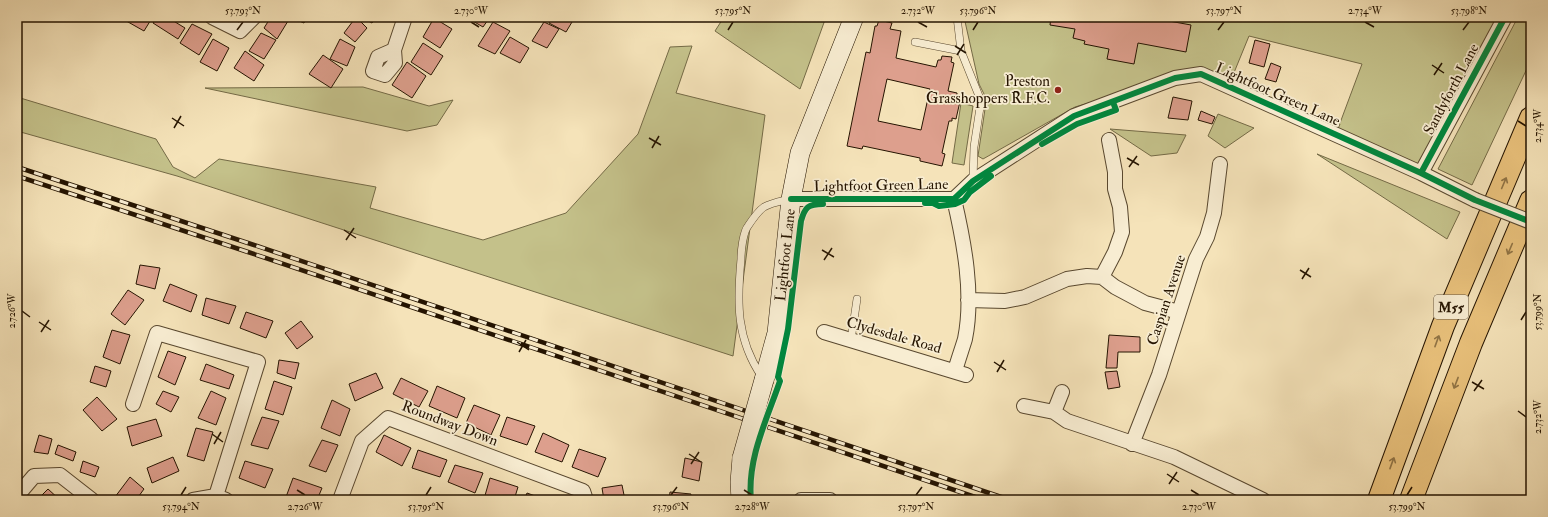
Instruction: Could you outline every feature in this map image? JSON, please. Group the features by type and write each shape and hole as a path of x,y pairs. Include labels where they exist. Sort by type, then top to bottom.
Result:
{"highway":[{"name":"M55","path":"1379,500 1443,326 1531,118"},
{"name":"M55","path":"1411,500 1471,343 1531,201"}],"main road":[{"name":"Lightfoot Lane","path":"741,500 740,482 742,458 777,333 790,198 800,153 854,17"}],"street":[{"path":"212,17 240,31 254,17"},
{"path":"394,50 405,17"},
{"name":"Sandyforth Lane","path":"1421,173 1505,17"},
{"name":"Lightfoot Green Lane","path":"790,198 954,199 973,181 1074,116 1175,78 1202,74 1421,173 1475,200 1531,222"},
{"path":"1102,277 1115,252 1122,232 1120,207 1115,189 1115,172 1109,140"},
{"name":"Caspian Avenue","path":"1132,444 1159,375 1196,259 1206,237 1214,213 1220,164"},
{"name":"Clydesdale Road","path":"824,332 961,373 968,300 961,230 954,199"},
{"path":"968,300 1005,301 1025,297 1067,279 1087,276 1102,277 1114,286 1145,303 1179,312"},
{"path":"133,404 157,333 258,362 221,498 193,500"},
{"path":"1054,412 1062,392"},
{"path":"1024,406 1054,412 1067,421 1174,457 1263,500"},
{"name":"Roundway Down","path":"340,500 362,441 388,418 583,491 586,500"},
{"path":"17,496 34,476 60,475 92,500"},
{"path":"801,500 830,500"}],"lane":[{"path":"957,17 961,51 981,100 974,147 973,181"},
{"path":"915,42 961,51"},
{"path":"764,380 754,366 747,350 742,331 738,295 741,252 746,227 764,208 790,198"},
{"path":"851,340 857,299"}],"shaded area":[{"path":"724,17 826,17 800,89 715,31"},
{"name":"Preston Grasshoppers R.F.C.","path":"964,17 1498,17 1418,164 1338,129 1340,124 1337,123 1340,123 1362,64 1249,36 1231,80 1202,70 1075,107 983,159 978,156 985,109 985,96 979,84"},
{"path":"1518,17 1531,17 1531,60 1472,185 1438,169"},
{"path":"692,46 676,93 765,115 733,356 177,176 17,131 17,97 156,139 173,167 195,178 219,159 376,187 370,208 483,240 566,213 638,134 670,47"},
{"path":"363,87 429,106 453,100 437,125 407,131 205,88"},
{"path":"961,103 973,106 964,165 952,163"},
{"path":"1218,114 1254,128 1225,148 1208,136"},
{"path":"1110,129 1186,135 1177,153 1151,156"},
{"path":"1317,154 1460,212 1447,239"}],"building":[{"path":"157,17 167,17 185,28 178,39 153,23"},
{"path":"271,17 282,17 288,21 277,39 264,28"},
{"path":"290,17 307,17 304,23"},
{"path":"356,17 367,28 355,42 344,33"},
{"path":"361,17 376,17 372,23"},
{"path":"466,17 490,17 483,27"},
{"path":"553,17 575,17 566,32 549,23"},
{"name":"Preston Grasshoppers R.F.C.","path":"1051,17 1147,17 1191,25 1186,52 1138,43 1134,64 1107,59 1109,49 1084,44 1085,41 1073,38 1075,29 1050,25"},
{"path":"121,18 152,18 144,31"},
{"path":"434,18 452,29 440,48 423,37"},
{"path":"879,20 892,23 890,29 901,31 896,58 936,67 938,60 941,60 942,56 952,57 951,62 954,63 948,91 957,93 957,96 961,97 956,119 952,118 952,121 949,121 942,153 945,154 942,166 920,161 920,158 863,146 862,149 847,146 866,52 870,53 875,26 877,26","holes":["887,79 930,89 921,130 878,121"]},
{"path":"493,22 510,31 495,54 478,46"},
{"path":"544,22 559,29 547,48 532,41"},
{"path":"192,24 212,34 199,55 180,43"},
{"path":"261,33 276,40 264,59 249,51"},
{"path":"510,37 529,48 520,63 500,53"},
{"path":"213,39 229,48 217,71 200,62"},
{"path":"340,39 355,47 347,66 330,59"},
{"path":"1255,40 1270,44 1264,67 1249,63"},
{"path":"423,43 443,56 431,75 411,62"},
{"path":"245,51 264,65 254,81 234,68"},
{"path":"323,55 343,69 331,88 309,74"},
{"path":"407,62 426,76 412,98 392,85"},
{"path":"1271,63 1281,67 1276,82 1265,79"},
{"path":"1173,97 1192,101 1188,120 1168,118"},
{"path":"1201,111 1215,117 1212,124 1198,120"},
{"path":"140,265 160,268 155,289 136,284"},
{"path":"170,284 197,295 191,312 163,301"},
{"path":"128,290 144,300 125,325 111,314"},
{"path":"206,298 236,306 229,324 202,315"},
{"path":"246,312 273,321 266,338 240,328"},
{"path":"301,321 313,337 297,349 285,333"},
{"path":"112,330 130,335 120,364 103,357"},
{"path":"1109,335 1140,337 1140,352 1118,352 1117,368 1106,368"},
{"path":"168,351 186,357 175,385 158,377"},
{"path":"279,360 299,363 295,379 277,373"},
{"path":"206,364 234,375 229,389 200,380"},
{"path":"95,366 111,371 106,387 90,382"},
{"path":"1117,371 1120,387 1108,389 1105,372"},
{"path":"376,373 383,388 355,401 349,384"},
{"path":"401,378 428,391 419,407 393,394"},
{"path":"274,381 292,387 283,415 265,409"},
{"path":"437,386 465,398 457,418 429,406"},
{"path":"163,391 179,397 171,412 156,404"},
{"path":"211,391 226,398 216,425 198,418"},
{"path":"97,397 117,419 102,431 83,410"},
{"path":"332,400 350,409 340,436 321,428"},
{"path":"474,405 500,415 491,435 466,423"},
{"path":"262,417 279,421 268,449 251,445"},
{"path":"507,417 535,426 527,445 500,436"},
{"path":"156,419 162,436 132,446 127,427"},
{"path":"196,428 213,432 204,461 187,456"},
{"path":"543,433 569,445 562,462 535,452"},
{"path":"39,435 52,439 48,454 34,452"},
{"path":"384,435 411,448 402,466 376,452"},
{"path":"322,440 338,445 326,472 309,466"},
{"path":"58,445 76,452 73,461 55,454"},
{"path":"579,449 606,458 598,477 572,467"},
{"path":"418,450 447,460 440,477 412,468"},
{"path":"173,457 179,471 152,483 147,468"},
{"path":"685,458 702,462 699,481 682,477"},
{"path":"83,461 99,467 95,477 80,472"},
{"path":"245,461 273,469 265,488 239,478"},
{"path":"455,465 483,473 475,493 448,482"},
{"path":"130,477 144,489 136,500 120,500 115,497"},
{"path":"293,478 322,488 317,500 294,500 286,497"},
{"path":"490,478 518,487 514,500 484,499"},
{"path":"622,485 625,500 604,500 602,488"},
{"path":"48,489 60,500 37,500"},
{"path":"670,492 691,494 690,500 669,500"},
{"path":"527,493 546,500 524,500"}],"railway":[{"path":"17,167 254,245 1010,500"},
{"path":"17,176 251,253 984,500"}],"cycle path":[{"path":"1421,173 1505,17"},
{"path":"791,199 954,199 973,181 1074,116 1175,78 1201,74 1421,173 1475,200 1531,222"},
{"path":"1042,144 1077,124 1116,110 1113,102"},
{"path":"925,203 933,203 939,206 955,204 964,200 970,192 991,176"},
{"path":"751,500 752,469 755,454 780,381 778,377 788,329 801,221 804,212 808,207 823,204"}],"place":[{"name":"Preston Grasshoppers R.F.C.","path":"1058,90"}]}
